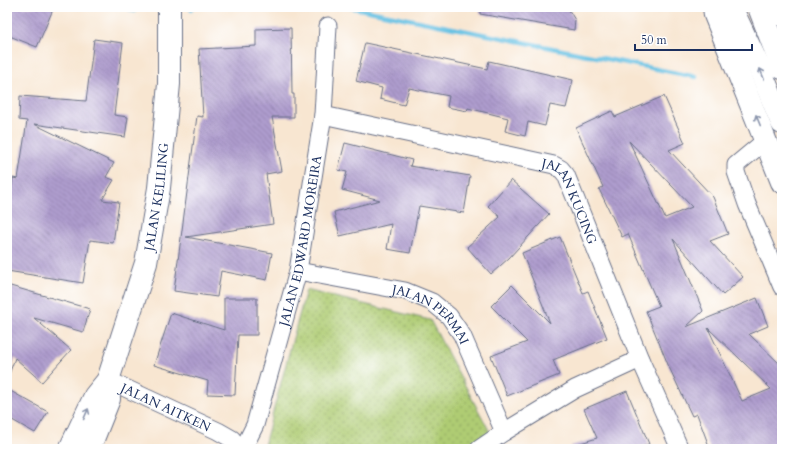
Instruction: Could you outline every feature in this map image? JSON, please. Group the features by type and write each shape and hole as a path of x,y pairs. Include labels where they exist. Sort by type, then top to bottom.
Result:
{"main road":[{"name":"JALAN KELILING","path":"88,449 109,399 108,380 146,263 159,188 169,84 169,7"},
{"path":"714,7 715,15 782,182"},
{"path":"731,7 759,67 782,123"},
{"path":"759,7 782,68"},
{"path":"778,7 782,15"},
{"name":"JALAN KELILING","path":"70,449 95,396 108,380"}],"street":[{"name":"JALAN EDWARD MOREIRA","path":"242,449 254,426 298,271 323,115 328,26"},
{"name":"JALAN KUCING","path":"323,115 554,165 561,170 566,175 640,359 680,449"},
{"path":"766,140 736,165 736,172 747,204 782,287"},
{"name":"JALAN PERMAI","path":"298,271 405,290 432,302 449,316 462,335 504,432"},
{"path":"479,449 575,389 640,359"},
{"name":"JALAN AITKEN","path":"108,380 218,431 232,439 242,449"}],"green space":[{"path":"306,290 430,320 490,432 465,449 263,449"}],"building":[{"path":"7,7 54,7 37,47 7,35"},
{"path":"480,7 567,7 575,20 574,30 480,14"},
{"path":"291,28 292,94 294,94 294,117 272,117 282,171 266,174 273,224 186,237 272,253 267,280 221,271 217,297 174,291 197,116 203,117 199,49 256,46 256,29"},
{"path":"94,39 123,43 114,115 128,117 125,137 34,124 114,163 106,177 114,180 102,200 119,202 113,243 90,240 83,283 7,271 7,220 13,178 18,179 27,121 19,120 20,96 86,101"},
{"path":"365,43 487,69 489,61 573,80 566,108 550,105 545,126 528,122 525,136 505,131 508,118 468,108 467,111 447,107 449,96 409,88 404,105 380,99 382,88 356,81"},
{"path":"664,96 685,143 669,150 713,197 728,234 710,241 743,277 723,295 673,239 703,311 686,327 757,298 768,326 749,334 782,366 782,449 710,449 697,414 692,416 669,367 646,311 659,306 628,234 622,237 599,189 603,187 576,128 612,111 615,117","holes":["629,141 692,207 665,218","708,328 771,389 742,401"]},
{"path":"345,143 412,160 410,166 470,176 464,213 419,206 410,253 387,249 391,224 340,236 334,212 380,200 342,190 347,172 338,170"},
{"path":"511,180 549,214 509,258 491,274 467,247 500,217 488,206"},
{"path":"560,237 583,293 588,291 607,338 553,360 559,375 507,396 491,356 527,342 491,306 512,285 550,323 522,253"},
{"path":"7,285 90,309 83,332 34,318 71,350 42,382 15,358 7,377"},
{"path":"224,298 257,298 257,335 238,335 235,395 207,394 208,381 154,365 171,313 224,330"},
{"path":"7,389 48,412 35,433 7,417"},
{"path":"627,391 649,444 637,449 572,449 571,446 597,438 584,409"}],"waterway":[{"path":"126,7 134,11"},
{"path":"349,7 696,77"}]}
